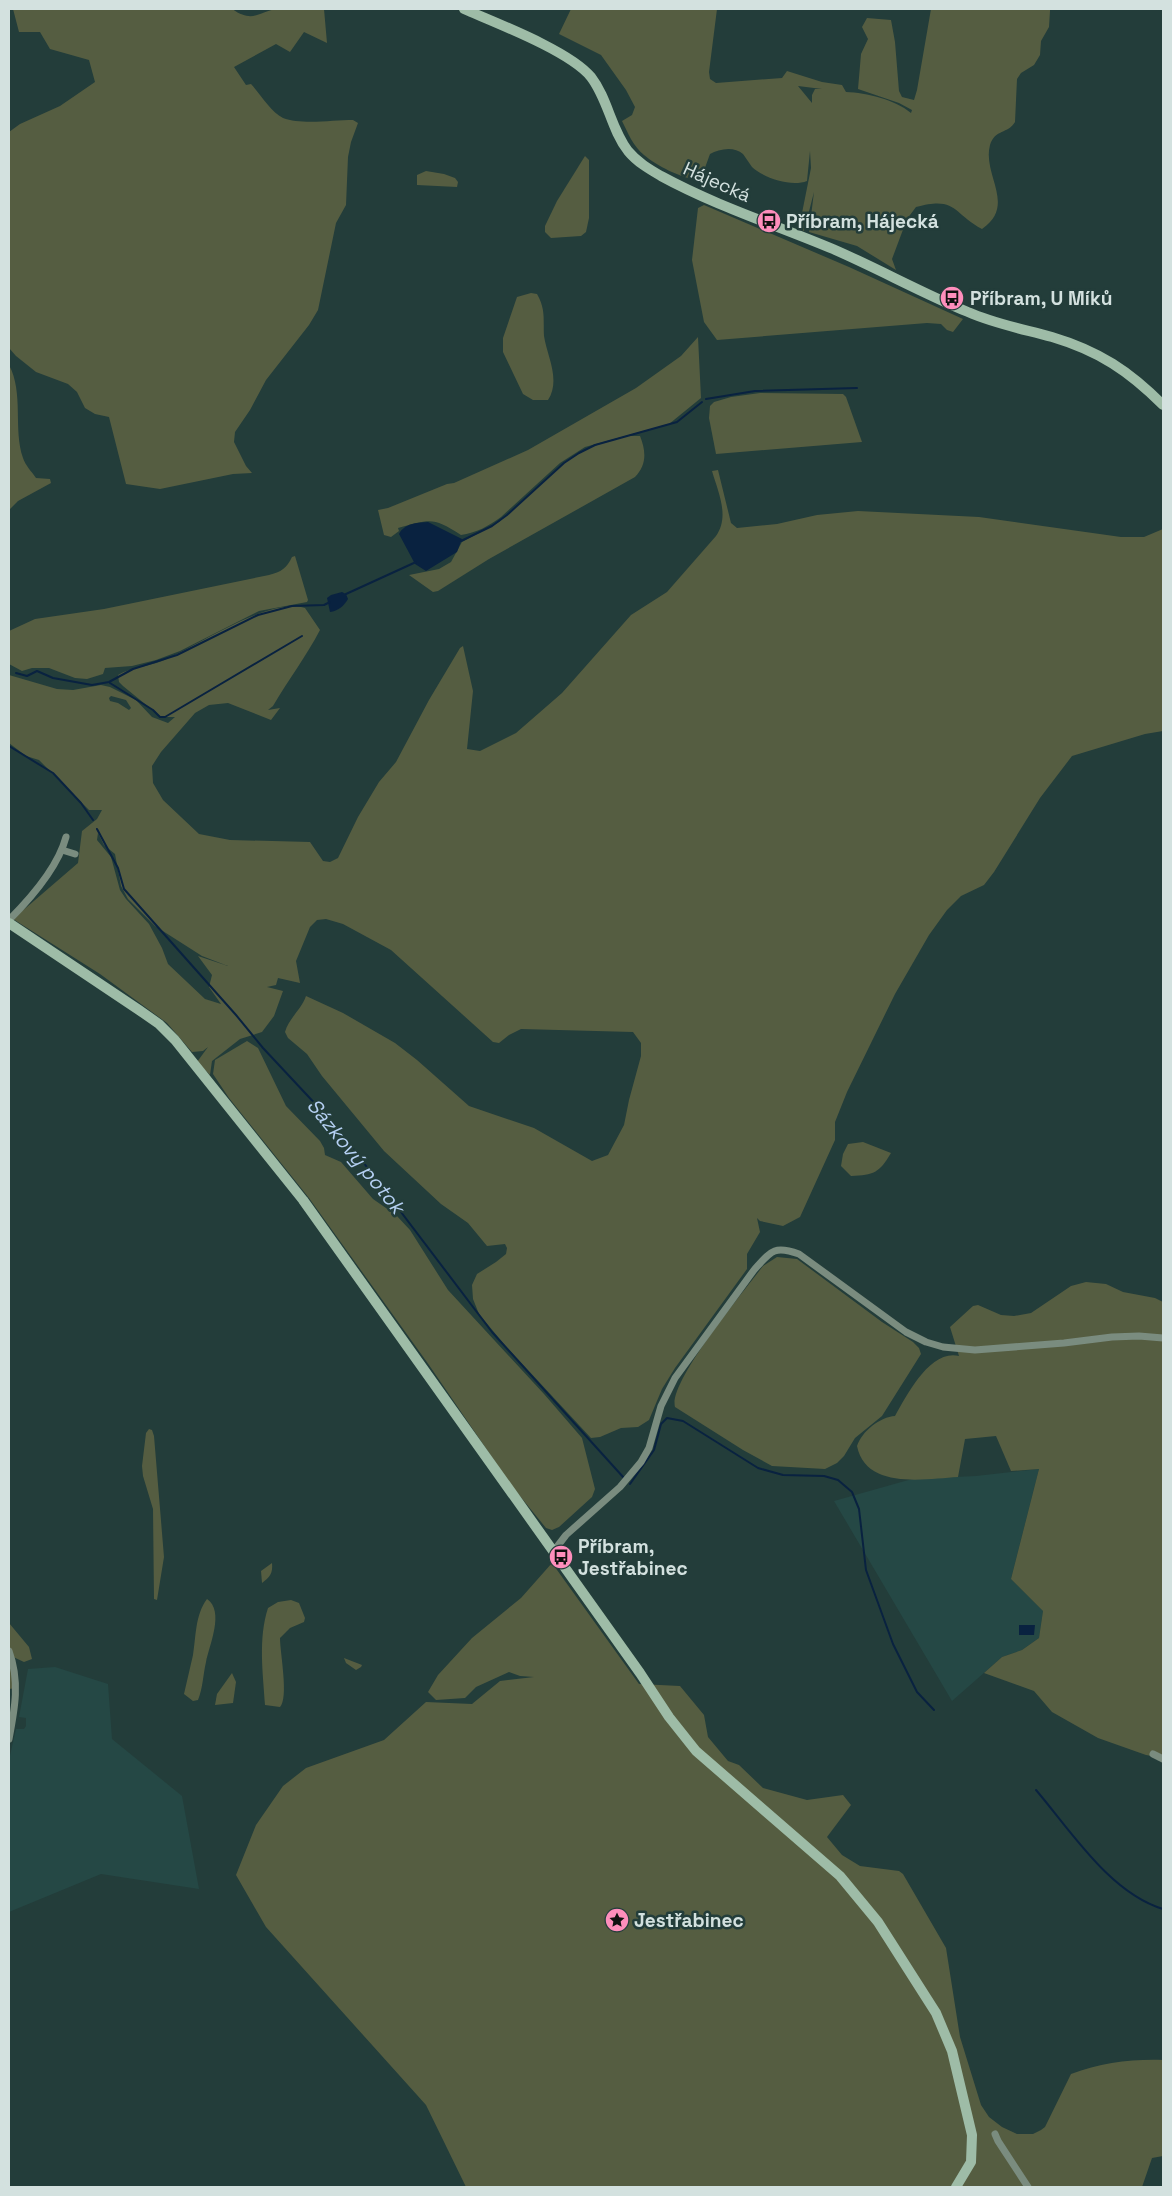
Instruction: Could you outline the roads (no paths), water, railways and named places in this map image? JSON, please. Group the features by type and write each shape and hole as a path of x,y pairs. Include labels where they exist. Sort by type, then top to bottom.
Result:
{"street":[{"name":"Hájecká","path":"464,9 508,28 578,64 591,76 600,91 628,150 637,160 662,176 779,229 858,260 969,313 1006,326 1052,337 1090,352 1126,370 1163,405"},
{"path":"66,838 62,850 26,902 9,921 30,938 159,1024 175,1040 303,1200 682,1735 719,1772 840,1876 878,1922 936,2013 952,2051 972,2135 971,2162 956,2187"},
{"path":"62,850 76,854"},
{"path":"553,1552 566,1535 620,1487 641,1462 649,1448 664,1399 675,1378 754,1270 768,1253 776,1249 784,1249 799,1254 906,1332 926,1342 943,1347 975,1350 1112,1337 1139,1336 1163,1338"},
{"path":"9,1651 17,1688 9,1739"},
{"path":"1153,1754 1163,1759"},
{"path":"995,2134 1028,2187"}],"waterway":[{"path":"706,399 755,391 857,388"},
{"path":"461,541 492,526 507,515 564,463 579,453 595,445 677,422 702,402"},
{"path":"346,594 416,562"},
{"path":"16,673 27,676 37,671 53,678 92,685 109,682 133,669 177,655 258,615 292,606 324,605 330,602"},
{"path":"110,683 153,710 160,717 165,717 302,636"},
{"name":"Sázkový potok","path":"9,746 53,773 81,803 93,820"},
{"name":"Sázkový potok","path":"97,829 118,868 124,889 263,1048 335,1125 492,1332 624,1478"},
{"name":"Sázkový potok","path":"630,1484 654,1450 661,1424 667,1418 683,1421 758,1468 783,1475 824,1476 838,1480 852,1492 859,1509 866,1570 893,1644 917,1692 934,1710"},
{"name":"Sázkový potok","path":"1036,1790 1093,1859 1109,1875 1144,1901 1163,1909"}],"place":[{"name":"Příbram, Hájecká","path":"769,221"},
{"name":"Příbram, U Míků","path":"952,298"},
{"name":"Příbram, Jestřabinec","path":"561,1557"},
{"name":"Jestřabinec","path":"617,1920"}]}
